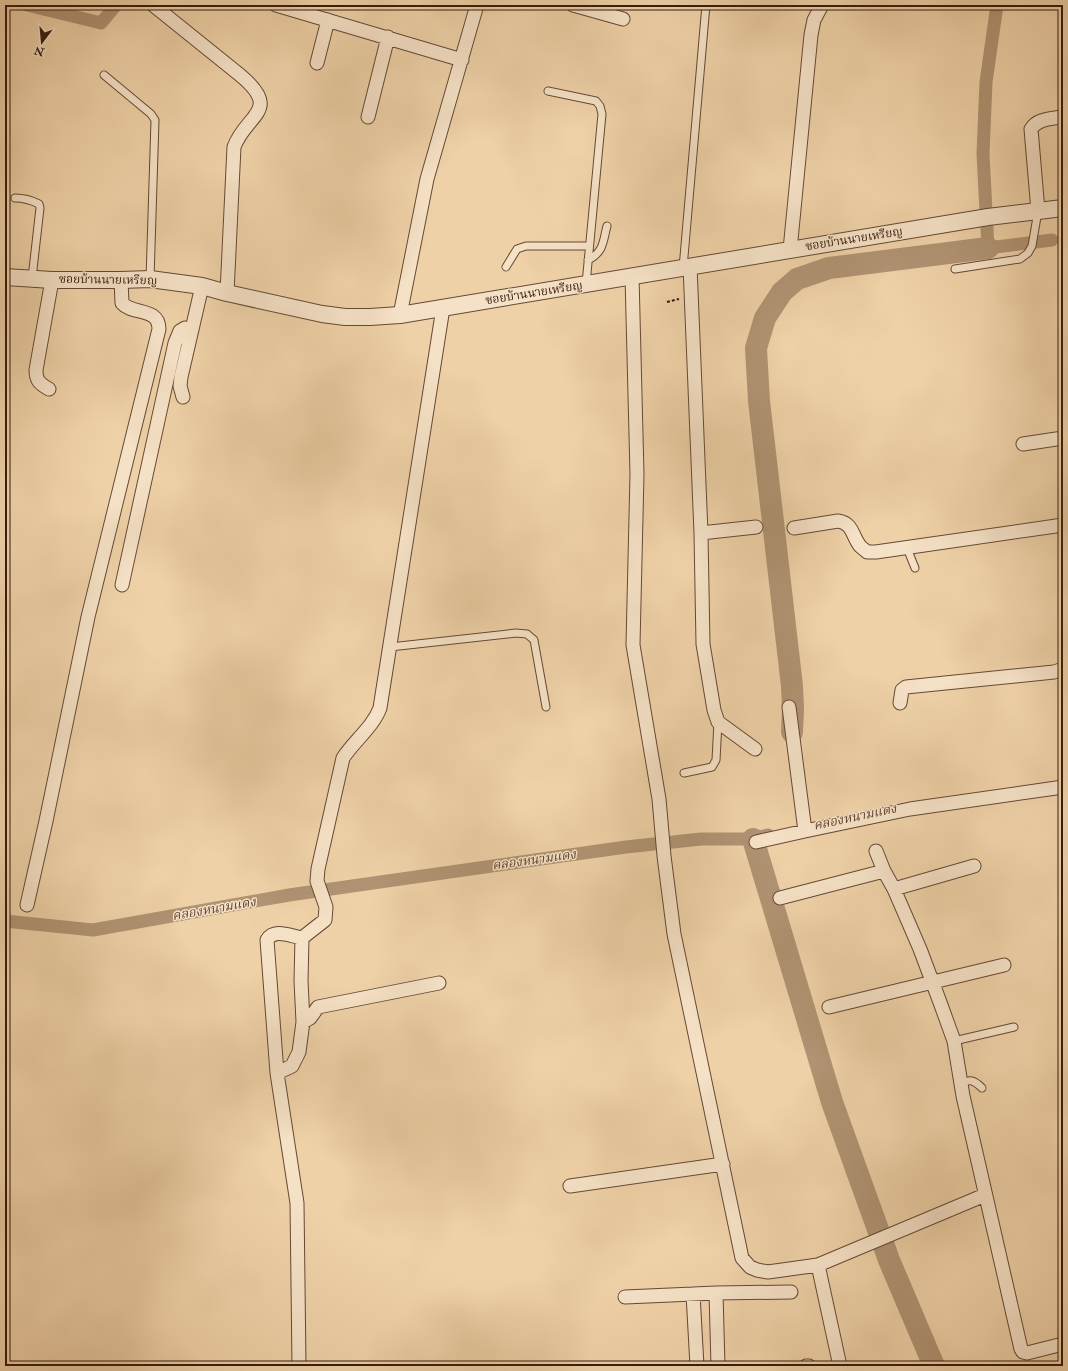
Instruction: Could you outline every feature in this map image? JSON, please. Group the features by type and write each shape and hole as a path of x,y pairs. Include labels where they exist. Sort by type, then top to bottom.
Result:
{"street":[{"path":"154,5 240,75 258,92 260,102 255,118 237,139 234,147 227,293"},
{"path":"276,5 462,60"},
{"path":"400,315 427,179 478,5"},
{"path":"573,5 623,19"},
{"path":"790,250 811,35 814,20 822,5"},
{"path":"317,63 328,20"},
{"path":"368,117 388,37"},
{"path":"1038,211 1031,129 1034,124 1040,121 1061,118"},
{"name":"ซอยบ้านนายเหรียญ","path":"5,277 52,280 150,279 202,286 322,314 345,317 370,317 400,315 988,217 1063,208"},
{"path":"686,267 701,533 703,644 714,710 718,722 755,749"},
{"path":"632,276 637,474 633,645 659,799 664,856 674,934 742,1258 750,1267 768,1272 818,1265 985,1195"},
{"path":"49,389 38,382 36,370 52,280"},
{"path":"27,905 88,617 159,329 158,321 153,316 145,312 126,307 122,303 121,280"},
{"path":"183,397 180,386 181,377 202,286"},
{"path":"299,1366 297,1204 278,1073 267,940 270,935 275,933 302,938 325,920 326,907 317,881 318,869 343,758 348,749 377,717 380,708 443,308"},
{"path":"122,585 175,343 180,331 185,328 192,330"},
{"path":"1023,444 1063,438"},
{"path":"794,528 838,521 844,522 848,524 860,546 867,552 876,552 1063,525"},
{"path":"701,533 756,527"},
{"path":"900,703 902,690 906,687 1054,672 1063,669"},
{"path":"789,707 805,830"},
{"path":"756,842 805,830 910,809 1063,787"},
{"path":"876,851 884,871 894,889 932,981 954,1041 961,1082 985,1195 1021,1349 1023,1352 1027,1353 1063,1344"},
{"path":"894,889 974,866"},
{"path":"780,898 884,871"},
{"path":"278,1073 292,1066 299,1052 303,1022 301,981 302,938"},
{"path":"828,1007 1004,965"},
{"path":"303,1022 310,1018 318,1006 439,983"},
{"path":"570,1186 722,1164"},
{"path":"818,1265 840,1366"},
{"path":"625,1297 716,1293 791,1292"},
{"path":"716,1293 718,1366"},
{"path":"693,1294 697,1366"}],"lane":[{"path":"686,267 706,5"},
{"path":"104,75 151,114 155,120 150,279"},
{"path":"548,91 596,101 600,106 602,114 586,284"},
{"path":"15,198 25,198 34,201 39,204 40,208 32,278"},
{"path":"955,269 1020,259 1028,253 1032,246 1038,211"},
{"path":"588,260 599,253 607,226"},
{"path":"506,267 517,249 589,246"},
{"path":"907,548 916,568"},
{"path":"390,647 516,633 527,634 534,640 546,707"},
{"path":"684,773 712,767 716,760 718,722"},
{"path":"954,1041 1014,1026"},
{"path":"961,1082 969,1080 976,1082 982,1088"}],"waterway":[{"path":"27,5 101,23 116,5"},
{"path":"997,5 986,82 983,154 988,248 1052,240"},
{"path":"792,732 792,686 759,401 756,348 765,318 782,292 797,279 829,268 988,248"},
{"name":"คลองหนามแดง","path":"5,921 93,930 289,895 626,847 701,839 753,839 768,835"},
{"path":"753,839 832,1102 889,1260 934,1366"}]}
